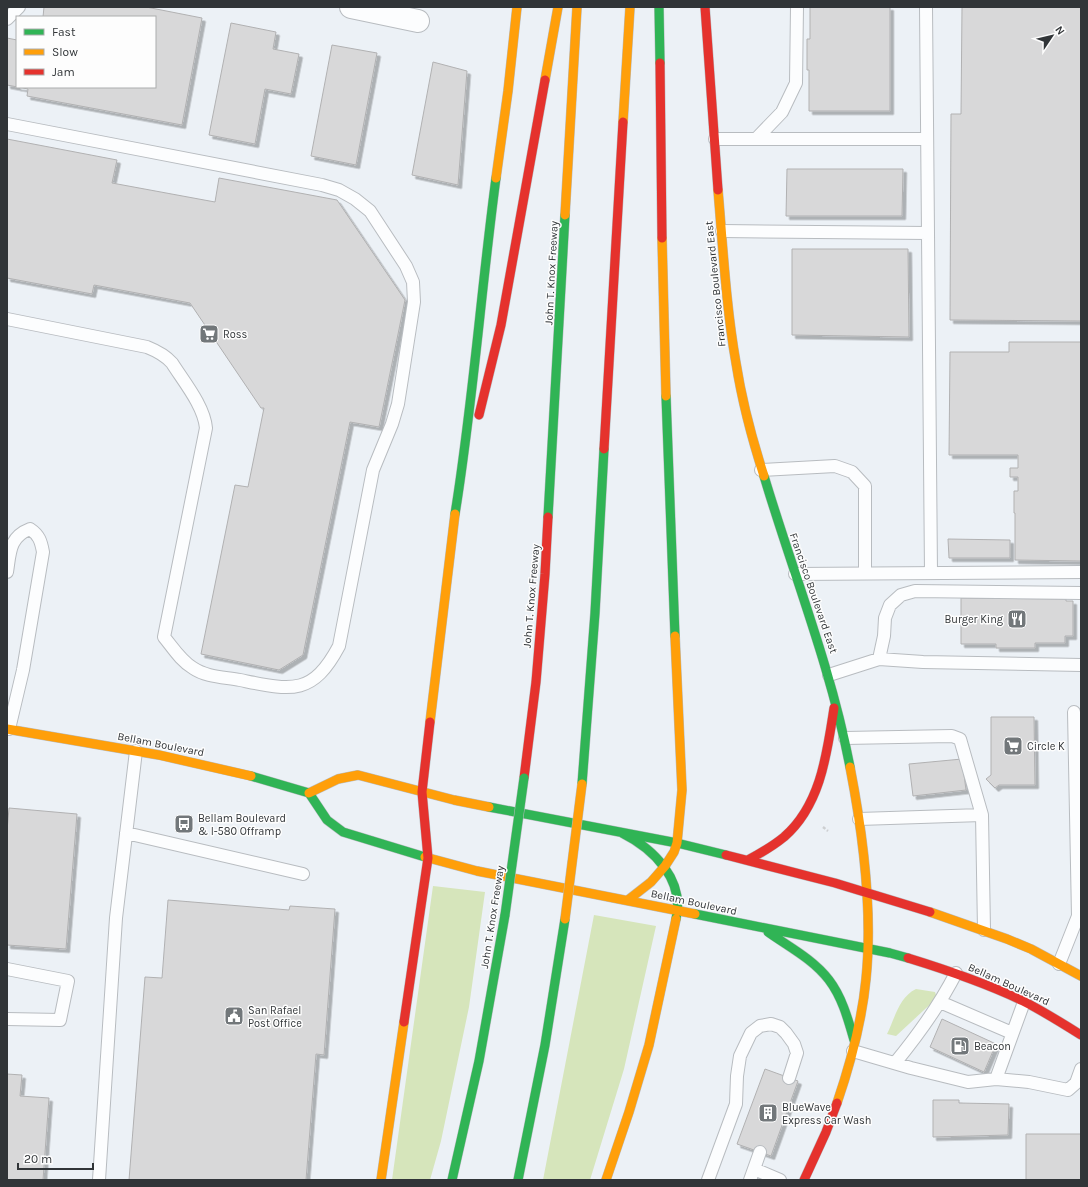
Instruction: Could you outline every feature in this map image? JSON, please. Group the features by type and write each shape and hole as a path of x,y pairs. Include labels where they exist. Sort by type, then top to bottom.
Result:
{"main road":[{"path":"381,1180 428,858 422,792 451,542 462,472 488,236 507,98 517,7"},
{"path":"462,472 483,401 501,325 558,7"},
{"name":"John T. Knox Freeway","path":"452,1180 479,1061 505,915 524,778 540,636 547,558 577,7"},
{"path":"518,1180 545,1045 565,919 582,784 596,613 630,7"},
{"path":"628,900 644,889 670,860 677,843 680,824 682,790 664,348 659,7"},
{"name":"Francisco Boulevard East","path":"704,7 728,301 736,366 761,470 829,676 845,738 859,819 866,892 866,976 864,998 854,1047 842,1092 831,1123 804,1180"},
{"path":"748,860 776,844 795,827 814,795 825,761 835,698"},
{"name":"Bellam Boulevard","path":"8,729 196,763 236,772 309,793 323,817 332,827 370,842 477,871 903,956 956,973 1024,1002 1081,1035"},
{"path":"309,793 332,780 344,776 358,776 462,802 677,843 748,860 866,892 984,930 1031,949 1081,976"},
{"path":"606,1180 629,1112 649,1045 678,911 678,900 675,889 665,866 649,849 622,833"},
{"path":"762,928 813,964 829,980 836,990 845,1011 854,1047"}],"street":[{"path":"351,7 418,21"}],"lane":[{"path":"7,19 19,7"},
{"path":"756,139 782,112 796,83 796,7"},
{"path":"926,7 931,573"},
{"path":"7,124 314,183 338,190 355,198 370,211 406,266 413,282 414,302 398,404 392,424 373,470 339,646 331,661 319,675 306,684 292,688 204,674 193,668 182,659 164,637 206,428 205,419 201,410 172,363 166,356 147,347 7,318"},
{"path":"715,139 927,139"},
{"path":"722,231 928,233"},
{"path":"761,470 836,466 852,472 864,486 865,574"},
{"path":"7,572 15,538 22,532 30,529 37,534 42,543 43,552 23,670 8,729"},
{"path":"795,574 1081,572"},
{"path":"879,659 884,636 884,618 890,605 901,595 915,591 1081,593"},
{"path":"829,676 879,659 923,662 1081,665"},
{"path":"1059,964 1078,916 1074,712"},
{"path":"845,738 952,736 960,739 982,815 984,930"},
{"path":"99,1180 116,918 136,751"},
{"path":"859,819 982,815"},
{"path":"126,833 303,874"},
{"path":"7,969 68,981 60,1020 7,1019"},
{"path":"895,1063 920,1032 940,1002 956,973"},
{"path":"940,1002 1012,1033"},
{"path":"996,1079 1024,1002"},
{"path":"708,1180 736,1104 737,1076 740,1056 751,1033 760,1026 770,1024 780,1027 794,1044 796,1054 789,1078"},
{"path":"854,1047 895,1063 968,1082 996,1079 1029,1082 1068,1090 1076,1083 1081,1069"},
{"path":"760,1152 752,1175 780,1180"}],"green space":[{"path":"433,886 485,892 469,1007 441,1141 430,1180 392,1180"},
{"path":"594,915 656,926 624,1069 590,1180 543,1180"},
{"path":"916,989 935,992 937,998 896,1036 887,1034 901,1003 905,997"}],"building":[{"path":"44,7 146,7 202,18 182,125 27,96 28,89 23,88 156,88 156,16 43,16"},
{"path":"810,7 890,7 890,111 809,111 807,39 810,39"},
{"path":"962,7 1081,7 1081,321 950,320 951,114 961,114"},
{"path":"231,23 276,32 273,49 299,54 291,94 265,89 255,144 209,135"},
{"path":"7,38 16,40 16,87 7,85"},
{"path":"332,45 377,53 356,165 311,156"},
{"path":"433,62 467,71 458,185 412,175"},
{"path":"7,139 117,160 112,183 215,202 219,178 337,200 405,300 379,427 350,422 303,655 279,670 201,654 235,485 248,487 264,408 261,408 190,303 94,285 92,294 7,278"},
{"path":"787,169 903,169 902,216 786,216"},
{"path":"792,249 908,249 909,337 792,335"},
{"path":"1009,342 1081,342 1081,561 1015,560 1014,491 1018,491 1018,477 1010,477 1010,468 1018,468 1018,455 949,455 950,352 1009,352"},
{"path":"948,539 1010,540 1010,558 949,558"},
{"name":"Burger King","path":"961,598 1066,599 1066,601 1073,601 1073,636 1065,636 1065,643 1035,643 1035,648 996,648 996,644 961,644"},
{"name":"Circle K","path":"991,717 1034,717 1035,785 999,785 995,788 986,779 991,775"},
{"path":"962,759 966,790 913,796 909,764"},
{"path":"9,808 77,814 66,949 7,945 7,831"},
{"name":"San Rafael Post Office","path":"168,900 289,910 290,906 335,909 324,1055 316,1054 306,1180 129,1180 145,977 162,978"},
{"path":"942,1019 996,1044 984,1072 930,1047"},
{"name":"BlueWave Express Car Wash","path":"765,1069 798,1081 771,1156 737,1144"},
{"path":"7,1074 22,1075 20,1096 49,1098 43,1180 7,1180"},
{"path":"933,1100 959,1100 959,1103 1009,1104 1008,1135 933,1137"},
{"path":"1026,1134 1081,1134 1081,1180 1026,1180"}],"traffic: fast":[{"path":"659,7 660,63"},
{"path":"455,514 467,430 496,178"},
{"path":"548,517 565,215"},
{"path":"666,396 675,636"},
{"path":"582,784 595,613 604,449"},
{"path":"764,476 833,693 850,767"},
{"path":"251,776 309,793 327,820 343,832 425,857"},
{"path":"505,915 524,778"},
{"path":"489,807 677,843 726,855"},
{"path":"622,833 645,848 656,857 664,867 676,891 678,905 676,919"},
{"path":"695,914 890,953 908,958"},
{"path":"452,1180 479,1061 505,915"},
{"path":"518,1180 545,1045 565,919"},
{"path":"768,932 816,966 829,980 841,1001 854,1040"}],"traffic: slow":[{"path":"496,178 508,91 517,7"},
{"path":"545,80 558,7"},
{"path":"565,215 577,7"},
{"path":"623,122 630,7"},
{"path":"718,190 727,299 736,363 748,420 764,476"},
{"path":"662,238 666,396"},
{"path":"430,722 455,514"},
{"path":"628,900 651,882 665,866 674,852 677,843 682,790 675,636"},
{"path":"7,729 159,755 251,776"},
{"path":"837,1103 859,1026 868,953 866,872 850,767"},
{"path":"309,793 338,779 358,775 454,800 489,807"},
{"path":"565,919 582,784"},
{"path":"425,857 477,871 695,914"},
{"path":"930,912 1031,949 1081,976"},
{"path":"606,1180 629,1112 649,1045 676,919"},
{"path":"381,1180 404,1022"}],"traffic: jam":[{"path":"705,7 718,190"},
{"path":"660,63 662,238"},
{"path":"479,415 501,325 545,80"},
{"path":"604,449 623,122"},
{"path":"524,778 536,682 548,517"},
{"path":"748,860 784,837 806,810 814,794 825,760 834,708"},
{"path":"404,1022 428,858 422,792 430,722"},
{"path":"726,855 835,883 930,912"},
{"path":"908,958 966,977 1009,994 1038,1009 1081,1035"},
{"path":"804,1180 826,1132 837,1103"}],"place":[{"name":"Ross","path":"209,334"},
{"name":"Burger King","path":"1017,619"},
{"name":"Circle K","path":"1013,746"},
{"name":"Bellam Boulevard & I-580 Offramp","path":"184,824"},
{"name":"San Rafael Post Office","path":"234,1016"},
{"name":"Beacon","path":"960,1046"},
{"name":"BlueWave Express Car Wash","path":"768,1113"}]}
